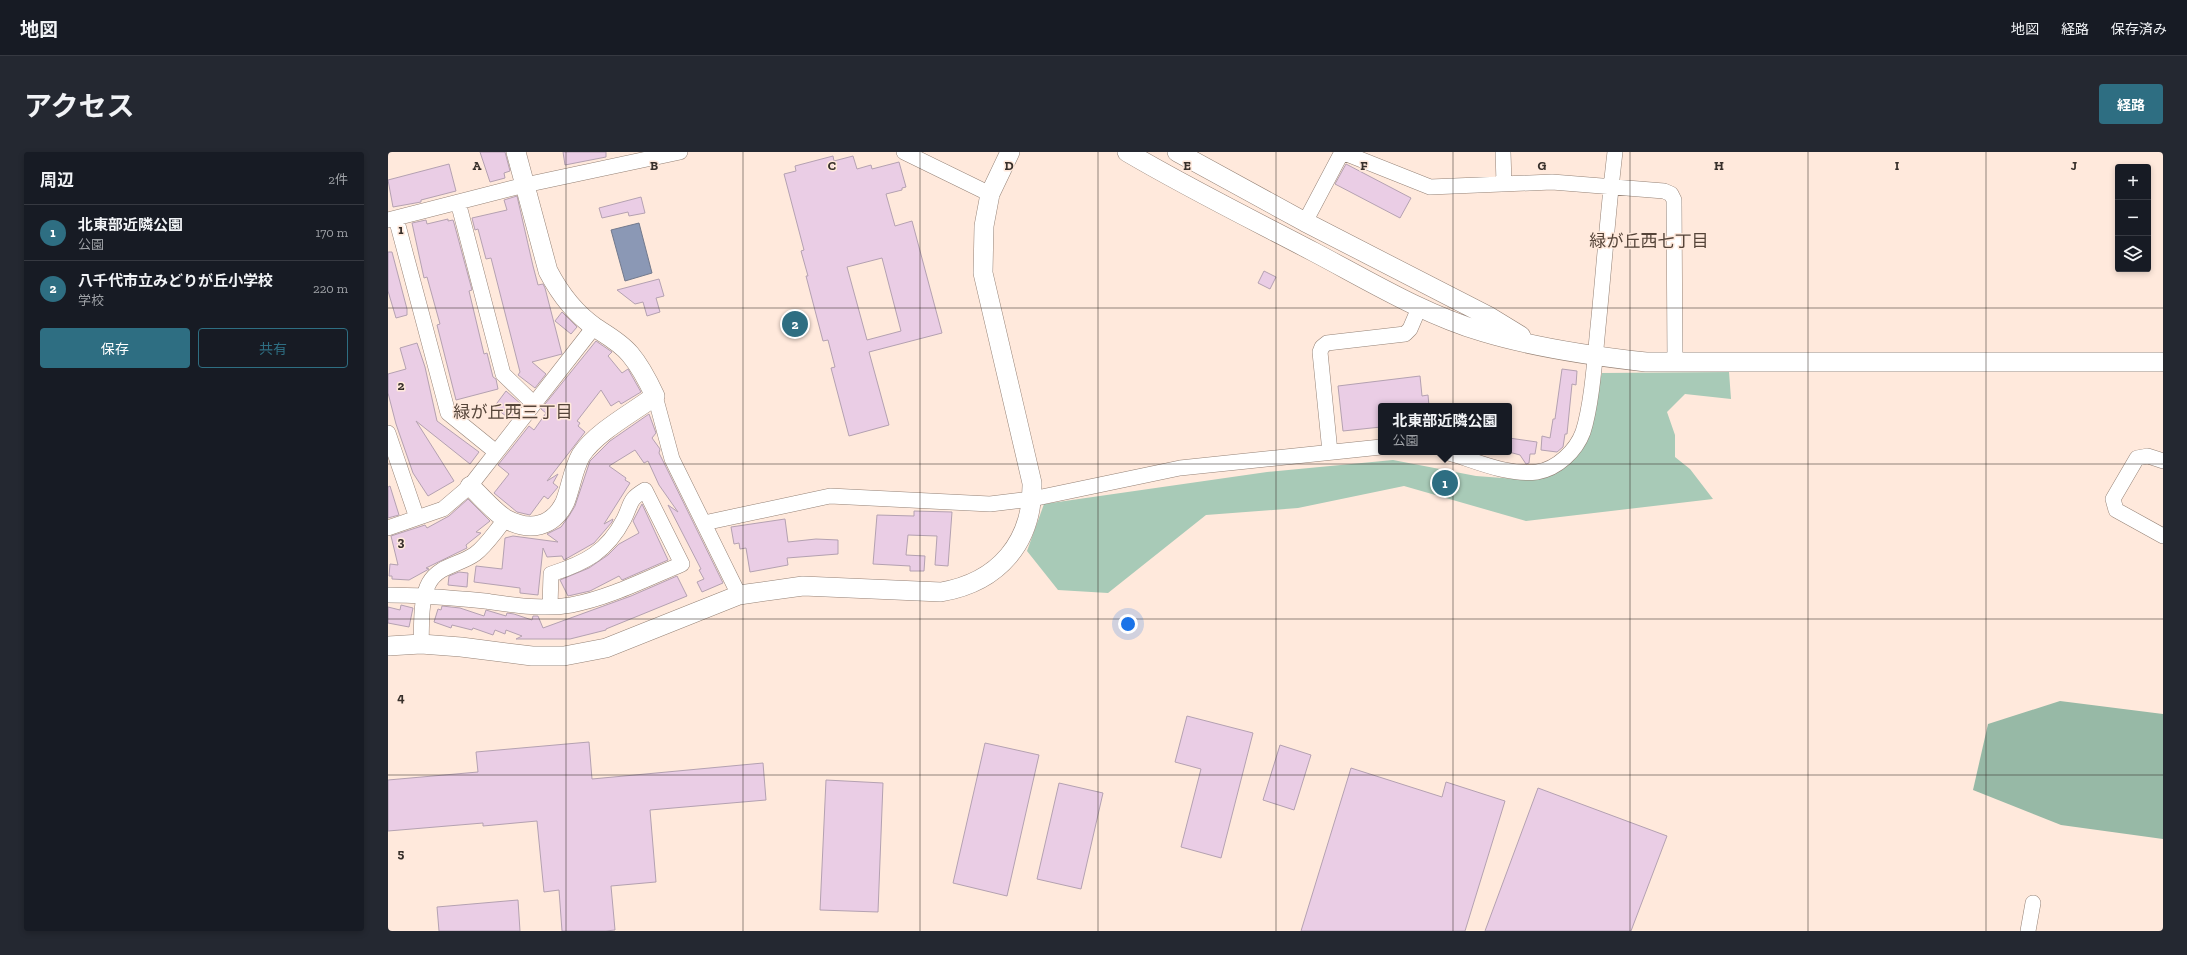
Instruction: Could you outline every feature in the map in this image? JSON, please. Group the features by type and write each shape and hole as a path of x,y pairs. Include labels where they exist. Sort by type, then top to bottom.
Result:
{"street":[{"path":"516,152 551,277 557,289 570,306 594,327 629,352 646,375 655,396 672,459 739,595"},
{"path":"496,452 448,413 392,219 525,185 680,152"},
{"path":"904,152 990,194"},
{"path":"388,646 421,644 461,646 532,656 571,655 606,648 739,595 803,586 928,593 959,589 977,582 1007,559 1020,539 1027,522 1032,499 1032,483 983,273 984,226 990,194 1010,152"},
{"path":"1127,152 1177,182 1419,308 1483,332 1536,345 1595,356 1646,362 2163,362"},
{"path":"1177,152 1305,222 1490,316 1536,345"},
{"path":"1305,222 1342,152 1430,186 1552,182 1664,191 1671,194 1674,200 1675,362"},
{"path":"1503,152 1504,183"},
{"path":"1456,455 1504,470 1538,472 1561,462 1575,448 1583,432 1595,356 1611,186 1616,152"},
{"path":"458,202 503,374 534,403"},
{"path":"1330,452 1320,352 1322,346 1327,343 1406,334 1410,329 1419,308"},
{"path":"388,528 443,509 470,486 594,327"},
{"path":"470,486 506,519 527,526 540,525 557,515 565,501 580,457 589,445 655,396"},
{"path":"388,433 417,518"},
{"path":"704,522 830,496 990,504 1032,499 1180,468 1378,447"},
{"path":"2163,461 2148,456 2136,458 2113,499 2116,510 2163,536"},
{"path":"388,595 425,594 525,606 550,606 570,605 597,598 682,564 645,490 632,498 624,519 616,532 600,550 578,565 551,574 550,606"},
{"path":"421,644 425,594 428,583 435,574 448,565 465,560 477,553 506,519"},
{"path":"2028,931 2033,903"}],"green space":[{"path":"1729,372 1731,399 1685,394 1667,412 1675,435 1675,457 1690,469 1713,499 1526,521 1404,486 1298,508 1206,515 1108,593 1058,590 1027,551 1044,504 1267,472 1393,460 1476,476 1529,480 1553,472 1586,436 1602,373"},
{"path":"2060,701 2163,714 2163,839 2061,825 1973,790 1988,724"}],"water":[{"path":"639,223 652,273 625,281 611,230"}],"building":[{"path":"480,152 505,152 510,171 504,173 505,178 490,182"},
{"path":"563,152 606,152 606,157 565,165"},
{"path":"833,156 834,161 853,156 857,169 871,165 872,169 899,162 906,187 902,188 902,190 886,194 895,226 912,221 942,333 869,352 889,425 849,436 831,368 835,367 828,340 823,341 806,276 808,276 801,251 804,250 784,174 796,171 795,166","holes":["882,258 901,331 867,340 847,267"]},
{"path":"449,164 456,191 421,200 421,202 393,207 388,180"},
{"path":"1346,164 1411,198 1400,218 1335,184"},
{"path":"517,196 538,285 543,284 545,288 562,354 532,362 546,374 535,388 518,375 520,372 491,258 486,259 478,229 475,230 472,218 507,210 504,200"},
{"path":"641,197 645,213 629,216 628,212 602,218 599,208"},
{"path":"448,219 448,221 453,220 454,223 472,290 469,291 484,354 487,353 493,377 496,379 498,389 456,400 437,325 440,324 427,277 424,278 412,223 426,220 427,224"},
{"path":"388,252 392,252 407,309 407,315 396,318 388,291"},
{"path":"1264,271 1276,277 1270,289 1258,283"},
{"path":"659,279 664,296 656,298 660,312 647,316 643,302 635,304 617,290"},
{"path":"562,312 577,327 571,334 555,321"},
{"path":"596,341 612,352 608,356 622,373 628,369 641,392 621,404 619,401 611,406 601,390 577,421 580,423 578,426 585,432 547,481 558,474 553,483 558,487 548,499 544,496 530,515 517,512 494,493 509,474 498,465 529,426 534,430 546,413 541,409"},
{"path":"417,343 425,367 437,421 479,452 470,464 416,421 454,481 428,496 413,473 396,424 388,393 388,374 406,369 400,348"},
{"path":"1562,369 1577,371 1576,385 1572,384 1567,434 1565,434 1563,447 1557,452 1541,450 1542,436 1550,438 1553,419 1555,419"},
{"path":"1420,376 1422,396 1428,395 1429,403 1378,403 1378,427 1343,431 1338,386"},
{"path":"506,391 521,404 510,419 494,407"},
{"path":"649,414 656,433 652,438 660,449 659,453 723,583 702,592 697,582 704,579 699,570 701,569 668,505 678,512 659,485 648,461 644,463 635,450 609,466 626,478 625,480 630,483 604,524 613,519 612,522 594,543 564,560 562,556 547,557 543,548 538,595 520,593 520,588 474,582 476,566 502,569 505,538 513,536 558,542 547,534 561,527 575,506 590,461 610,441"},
{"path":"1512,438 1537,442 1535,454 1530,454 1529,463 1526,464 1520,455 1512,453"},
{"path":"390,486 399,515 388,518 388,487"},
{"path":"468,499 490,521 476,532 481,533 466,545 467,548 426,568 429,569 409,580 392,579 392,576 389,576 390,564 398,565 391,536 425,525 427,528 449,516"},
{"path":"642,504 668,560 622,580 619,576 590,591 568,596 560,580 589,568 608,555 619,544 639,533 633,521"},
{"path":"914,511 952,512 948,566 935,565 937,536 908,535 906,555 925,556 924,571 910,571 910,566 873,564 877,515 914,516"},
{"path":"785,519 788,542 816,539 838,540 838,554 787,558 788,565 750,572 746,548 740,549 739,543 734,544 731,527"},
{"path":"459,572 468,573 467,587 448,585 449,576"},
{"path":"677,576 687,596 606,630 570,639 516,639 522,636 506,630 505,634 495,630 493,635 473,628 472,630 452,625 451,628 434,622 438,609 441,610 442,606 460,608 484,616 486,610 506,616 507,613 514,614 532,620 533,616 538,616 543,628 631,596"},
{"path":"401,605 413,608 409,627 388,623 388,607 400,610"},
{"path":"1187,716 1253,733 1221,858 1181,847 1201,769 1175,762"},
{"path":"589,742 592,779 763,763 766,800 650,810 656,882 611,886 615,930 606,931 562,931 559,890 544,892 537,821 483,826 483,823 388,831 388,780 478,772 476,752"},
{"path":"985,743 1039,755 1007,896 953,883"},
{"path":"1280,745 1311,755 1294,810 1263,800"},
{"path":"1351,768 1442,797 1446,782 1505,801 1465,931 1301,931"},
{"path":"826,780 883,783 878,912 820,910"},
{"path":"1059,783 1103,793 1081,889 1037,879"},
{"path":"1538,788 1667,836 1631,931 1485,931"},
{"path":"518,900 520,931 439,931 437,907"}],"place":[{"name":"八千代市立みどりが丘小学校","path":"795,324"},
{"name":"北東部近隣公園","path":"1445,483"}],"district":[{"name":"緑が丘西七丁目","path":"1649,241"},
{"name":"緑が丘西三丁目","path":"513,412"}]}
